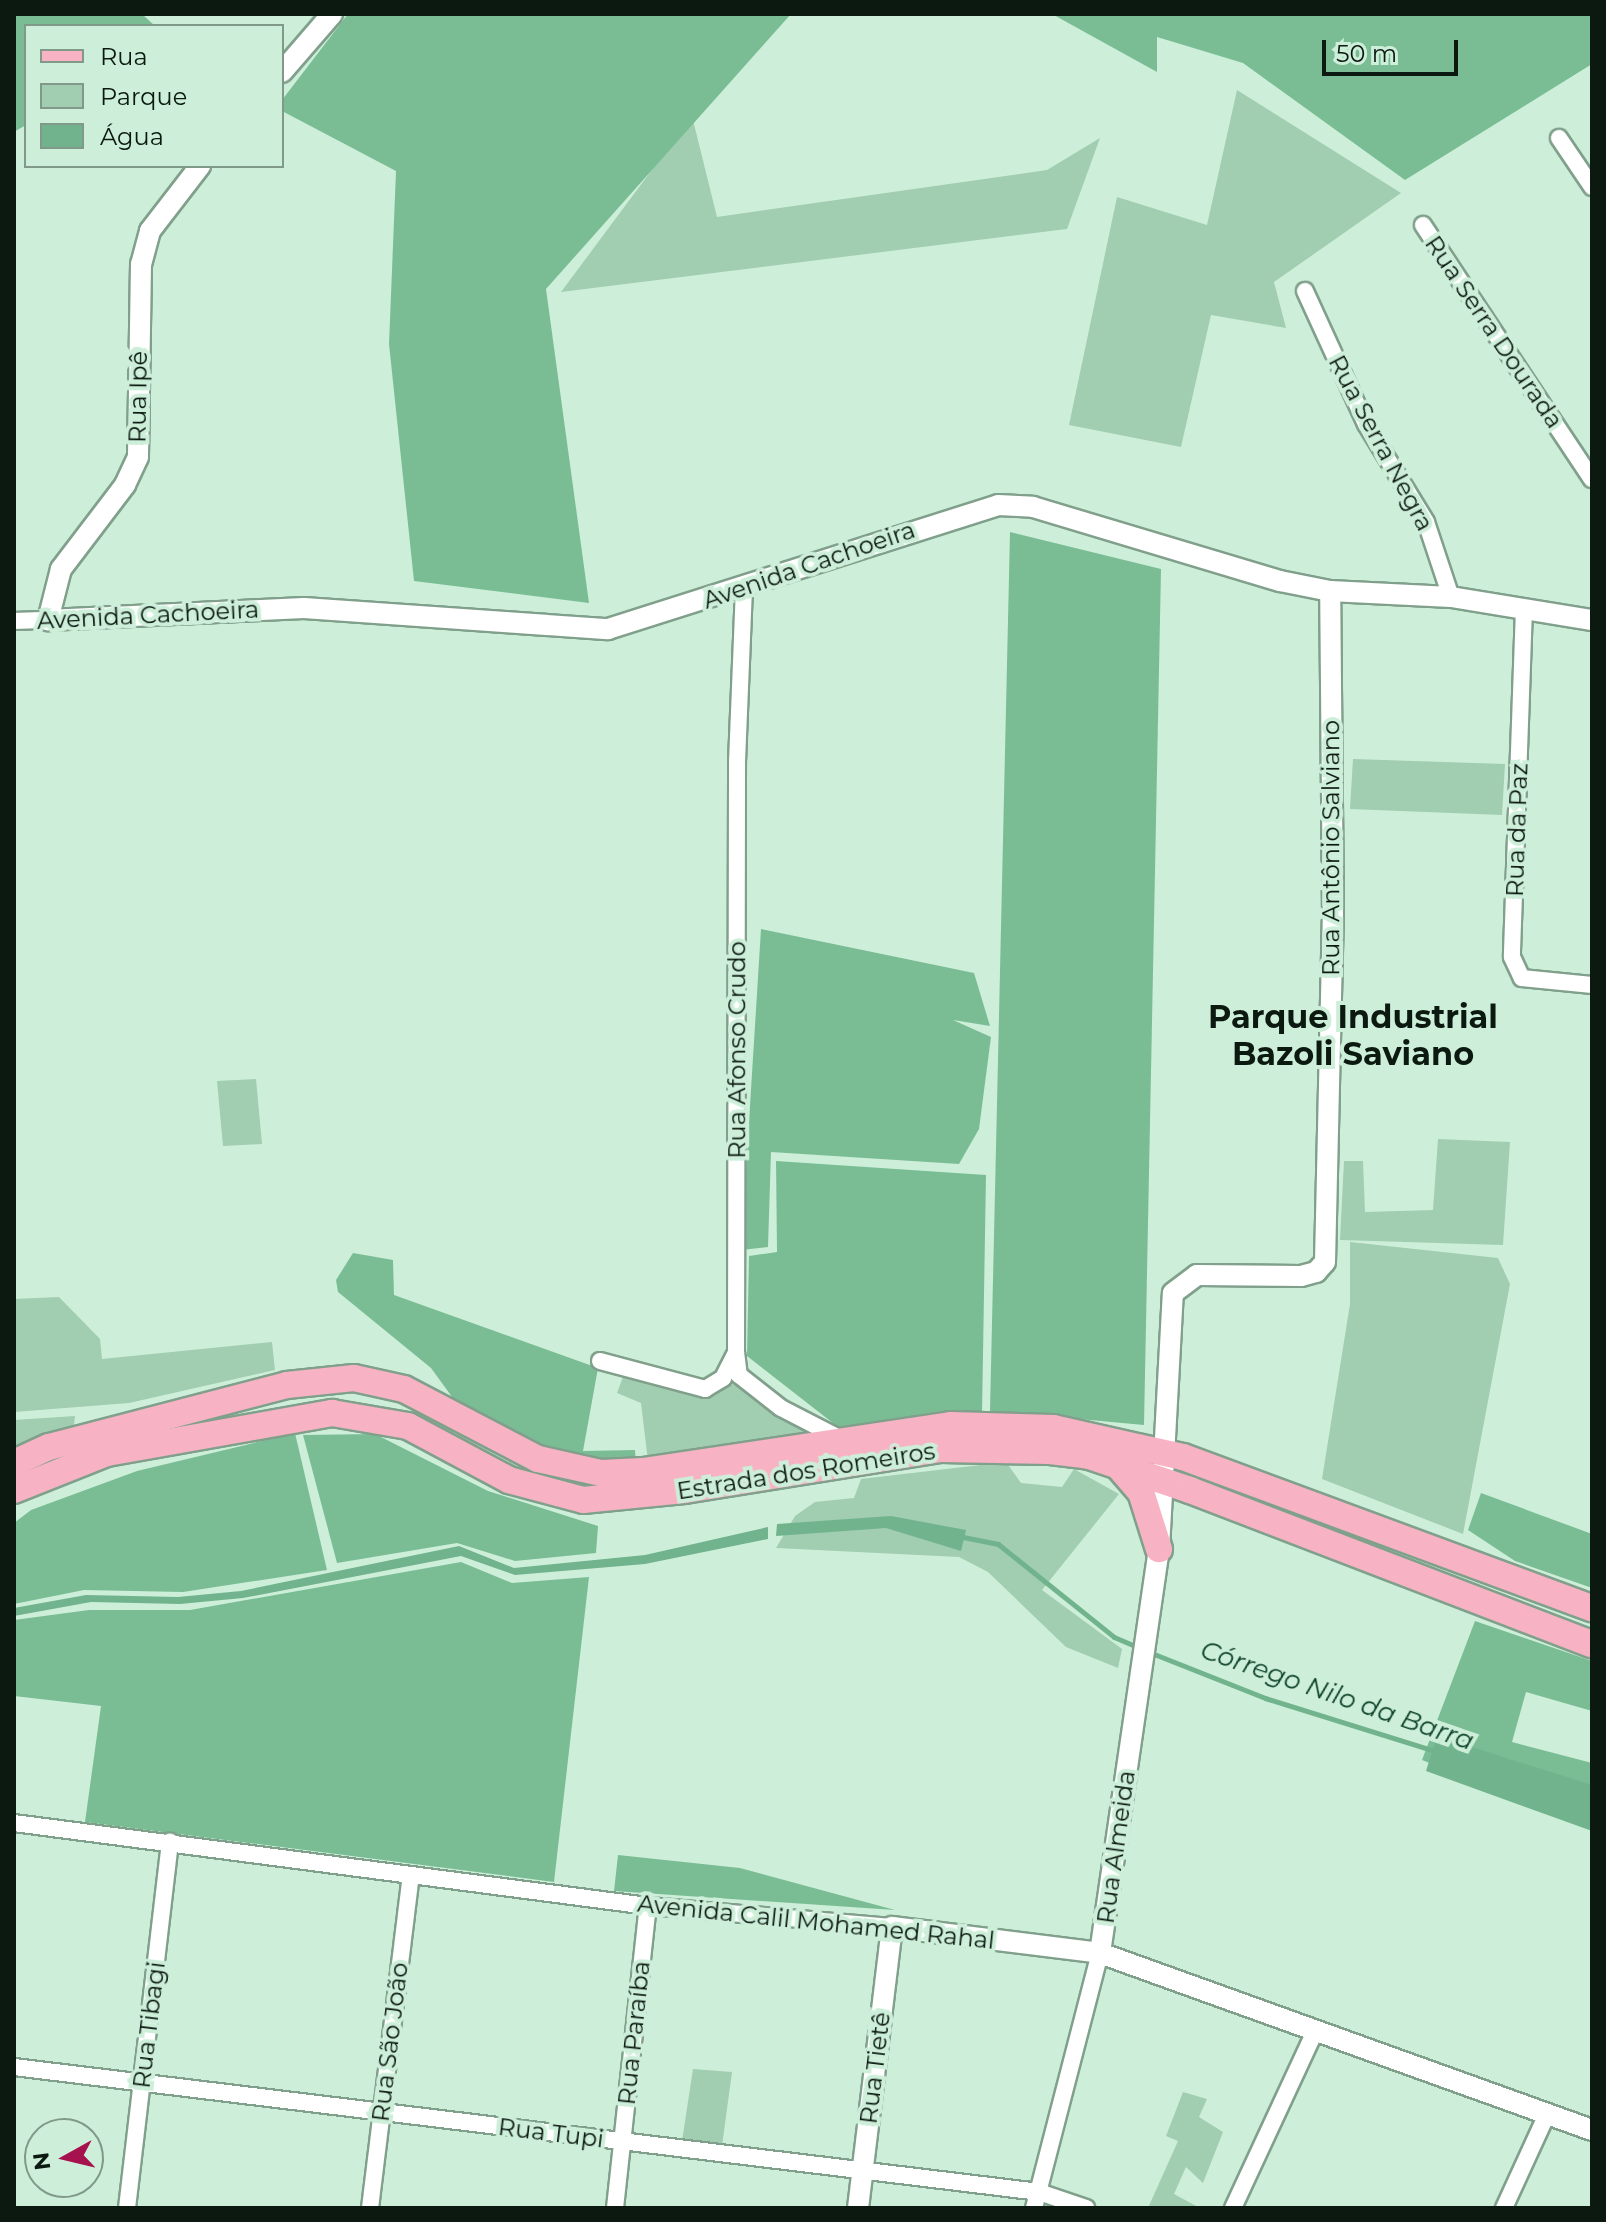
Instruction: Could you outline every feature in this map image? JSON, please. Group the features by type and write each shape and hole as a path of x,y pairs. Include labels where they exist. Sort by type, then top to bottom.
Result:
{"main road":[{"name":"Estrada dos Romeiros","path":"14,1463 49,1447 287,1385 354,1378 404,1389 526,1454 601,1473 999,1423 1096,1434 1163,1452 1240,1477 1592,1608"},
{"path":"382,1418 404,1389"},
{"name":"Estrada dos Romeiros","path":"14,1490 45,1473 122,1450 294,1416 332,1413 382,1418 509,1480 583,1500 685,1490 941,1449 1050,1451 1116,1464 1162,1480 1592,1644"},
{"path":"1116,1464 1141,1492 1159,1549"},
{"path":"1161,1517 1190,1490 1217,1479 1240,1477"}],"street":[{"path":"284,70 332,14"},
{"path":"1559,138 1592,187"},
{"name":"Rua Ipê","path":"48,620 61,569 125,485 138,457 141,264 150,231 198,168"},
{"name":"Rua Serra Dourada","path":"1423,225 1592,479"},
{"name":"Rua Serra Negra","path":"1305,291 1366,424 1426,522 1451,597"},
{"name":"Avenida Cachoeira","path":"14,621 318,608 584,631 632,623 998,505 1033,507 1280,581 1330,591 1451,597 1592,620"},
{"name":"Rua Afonso Crudo","path":"736,1352 737,762 744,588"},
{"name":"Rua Antônio Salviano","path":"1163,1452 1173,1293 1197,1275 1301,1276 1316,1272 1325,1262 1333,915 1330,591"},
{"name":"Rua da Paz","path":"1524,608 1512,957 1522,978 1592,985"},
{"path":"600,1361 705,1389 723,1378 736,1352"},
{"path":"736,1352 739,1375 781,1408 845,1441"},
{"name":"Rua Almeida","path":"1037,2200 1100,1953 1159,1549 1163,1452"},
{"name":"Avenida Calil Mohamed Rahal","path":"14,1823 648,1906 892,1927 1100,1953 1592,2130"},
{"name":"Rua Tibagi","path":"127,2208 170,1842"},
{"name":"Rua São João","path":"370,2208 411,1876"},
{"name":"Rua Paraíba","path":"615,2208 648,1906"},
{"name":"Rua Tietê","path":"858,2208 892,1927"},
{"path":"1233,2208 1315,2031"},
{"name":"Rua Tupi","path":"14,2067 862,2172 1086,2208"},
{"path":"1504,2208 1547,2114"}],"green space":[{"path":"1237,90 1401,193 1274,282 1286,328 1211,315 1181,447 1069,425 1117,197 1207,225"},
{"path":"692,116 717,217 1047,170 1100,138 1067,229 561,292"},
{"path":"1353,759 1505,764 1502,815 1350,809"},
{"path":"256,1079 262,1144 223,1146 217,1081"},
{"path":"1438,1139 1510,1142 1503,1245 1340,1240 1344,1161 1363,1161 1365,1212 1433,1210"},
{"path":"1350,1242 1498,1258 1510,1284 1463,1534 1322,1479 1350,1304"},
{"path":"59,1297 100,1339 102,1359 272,1342 275,1370 129,1403 14,1412 14,1299"},
{"path":"624,1374 700,1398 736,1383 775,1416 822,1439 648,1461 641,1403 617,1393"},
{"path":"75,1416 73,1434 14,1454 14,1420"},
{"path":"1006,1462 1021,1483 1062,1487 1074,1469 1119,1494 1042,1590 1122,1649 1118,1668 1066,1647 988,1572 959,1557 776,1548 795,1516 815,1502 854,1498 861,1479"},
{"path":"693,2069 732,2072 722,2146 682,2141"},
{"path":"1183,2092 1207,2099 1199,2117 1223,2132 1203,2183 1186,2167 1174,2194 1200,2208 1148,2208 1178,2141 1166,2136"}],"shaded area":[{"path":"14,14 142,14 153,24 24,24 24,126 14,132"},
{"path":"348,14 791,14 546,289 589,603 414,581 389,344 396,171 284,112 284,97"},
{"path":"1052,14 1592,14 1592,64 1405,180 1243,63 1157,37 1157,72"},
{"path":"1010,532 1161,569 1144,1425 990,1411"},
{"path":"761,929 974,973 990,1026 953,1020 991,1037 979,1129 959,1164 771,1152 768,1247 741,1250"},
{"path":"776,1161 986,1175 982,1415 847,1434 747,1356 749,1256 777,1252"},
{"path":"353,1253 393,1260 394,1295 598,1368 583,1451 635,1450 636,1466 545,1456 463,1412 431,1368 338,1292 336,1280"},
{"path":"295,1433 327,1570 183,1592 84,1590 14,1604 14,1523 31,1510 137,1471"},
{"path":"375,1434 488,1491 598,1526 596,1553 515,1561 457,1543 337,1563 303,1435"},
{"path":"1481,1493 1592,1534 1592,1588 1515,1561 1468,1530"},
{"path":"461,1562 512,1583 589,1577 554,1882 85,1822 101,1706 14,1696 14,1620 89,1610 190,1610"},
{"path":"1475,1621 1592,1661 1592,1711 1526,1692 1512,1742 1592,1763 1592,1828 1422,1760"},
{"path":"618,1855 740,1868 895,1910 614,1891"}],"water":[{"path":"891,1516 966,1530 961,1551 886,1528 776,1536 777,1524"},
{"path":"768,1527 768,1539 645,1564 515,1575 461,1556 243,1598 180,1604 91,1602 14,1616 14,1608 86,1595 178,1597 241,1591 459,1546 514,1568 645,1555"},
{"path":"1437,1736 1592,1785 1592,1831 1426,1771"}],"waterway":[{"name":"Córrego Nilo da Barra","path":"958,1536 998,1544 1114,1637 1140,1648"},
{"name":"Córrego Nilo da Barra","path":"1149,1652 1265,1698 1438,1752"}],"district":[{"name":"Parque Industrial Bazoli Saviano","path":"1353,1036"}]}
